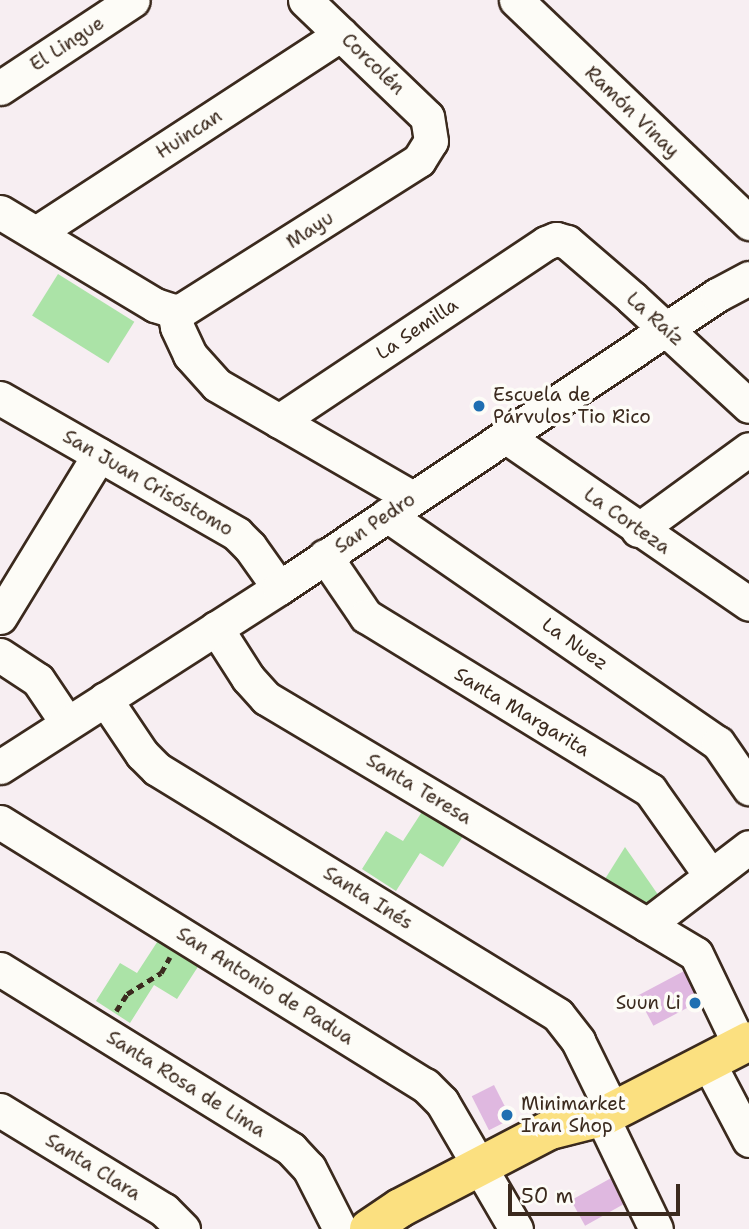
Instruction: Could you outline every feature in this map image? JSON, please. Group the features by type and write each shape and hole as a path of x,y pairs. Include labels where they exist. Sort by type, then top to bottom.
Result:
{"main road":[{"path":"411,1229 562,1125 608,1115 732,1050"},
{"path":"369,1229 400,1208 487,1176"}],"street":[{"name":"El Lingue","path":"0,88 133,0"},
{"name":"Corcolén","path":"305,0 421,110 427,117 432,134"},
{"name":"Ramón Vinay","path":"516,0 749,223"},
{"name":"Huincan","path":"36,233 341,34"},
{"name":"Mayu","path":"174,311 197,303 418,160 428,148 432,134"},
{"path":"0,212 155,304 174,311"},
{"name":"La Raíz","path":"556,239 567,242 749,405"},
{"name":"La Semilla","path":"279,421 546,243 556,239"},
{"name":"San Pedro","path":"0,767 279,587 666,329 749,278"},
{"name":"La Nuez","path":"174,311 177,327 190,355 217,385 279,421 400,507 718,743 749,788"},
{"name":"San Juan Crisóstomo","path":"0,398 237,534 250,547 279,587"},
{"name":"La Corteza","path":"506,436 638,530 749,604"},
{"path":"638,530 749,449"},
{"path":"0,617 99,454"},
{"name":"Santa Margarita","path":"325,556 366,616 650,790 710,876"},
{"name":"Santa Teresa","path":"216,628 248,678 267,698 696,954 732,1050 749,1140"},
{"path":"0,655 38,680 67,723"},
{"name":"Santa Inés","path":"105,699 142,754 157,769 558,1015 578,1041 656,1229"},
{"name":"San Antonio de Padua","path":"0,822 425,1084 442,1102 516,1229"},
{"path":"647,925 749,847"},
{"name":"Santa Rosa de Lima","path":"0,969 298,1155 309,1168 340,1229"},
{"name":"Santa Clara","path":"0,1110 164,1210 183,1229"}],"path":[{"path":"103,1032 127,994 161,973 183,935"}],"green space":[{"path":"58,274 134,322 108,363 32,316"},
{"path":"429,801 469,827 443,867 420,853 396,891 362,869 386,831 403,841"},
{"path":"625,847 661,899 642,915 600,887"},
{"path":"163,933 203,959 177,999 154,985 130,1023 96,1001 120,963 137,973"}],"building":[{"path":"686,970 702,1000 653,1026 637,996"},
{"path":"494,1085 511,1119 489,1130 472,1096"},
{"path":"613,1177 627,1202 585,1226 571,1200"}],"place":[{"name":"Escuela de Párvulos Tio Rico","path":"479,406"},
{"name":"Suun Li","path":"695,1003"},
{"name":"Minimarket Iran Shop","path":"507,1115"}]}
